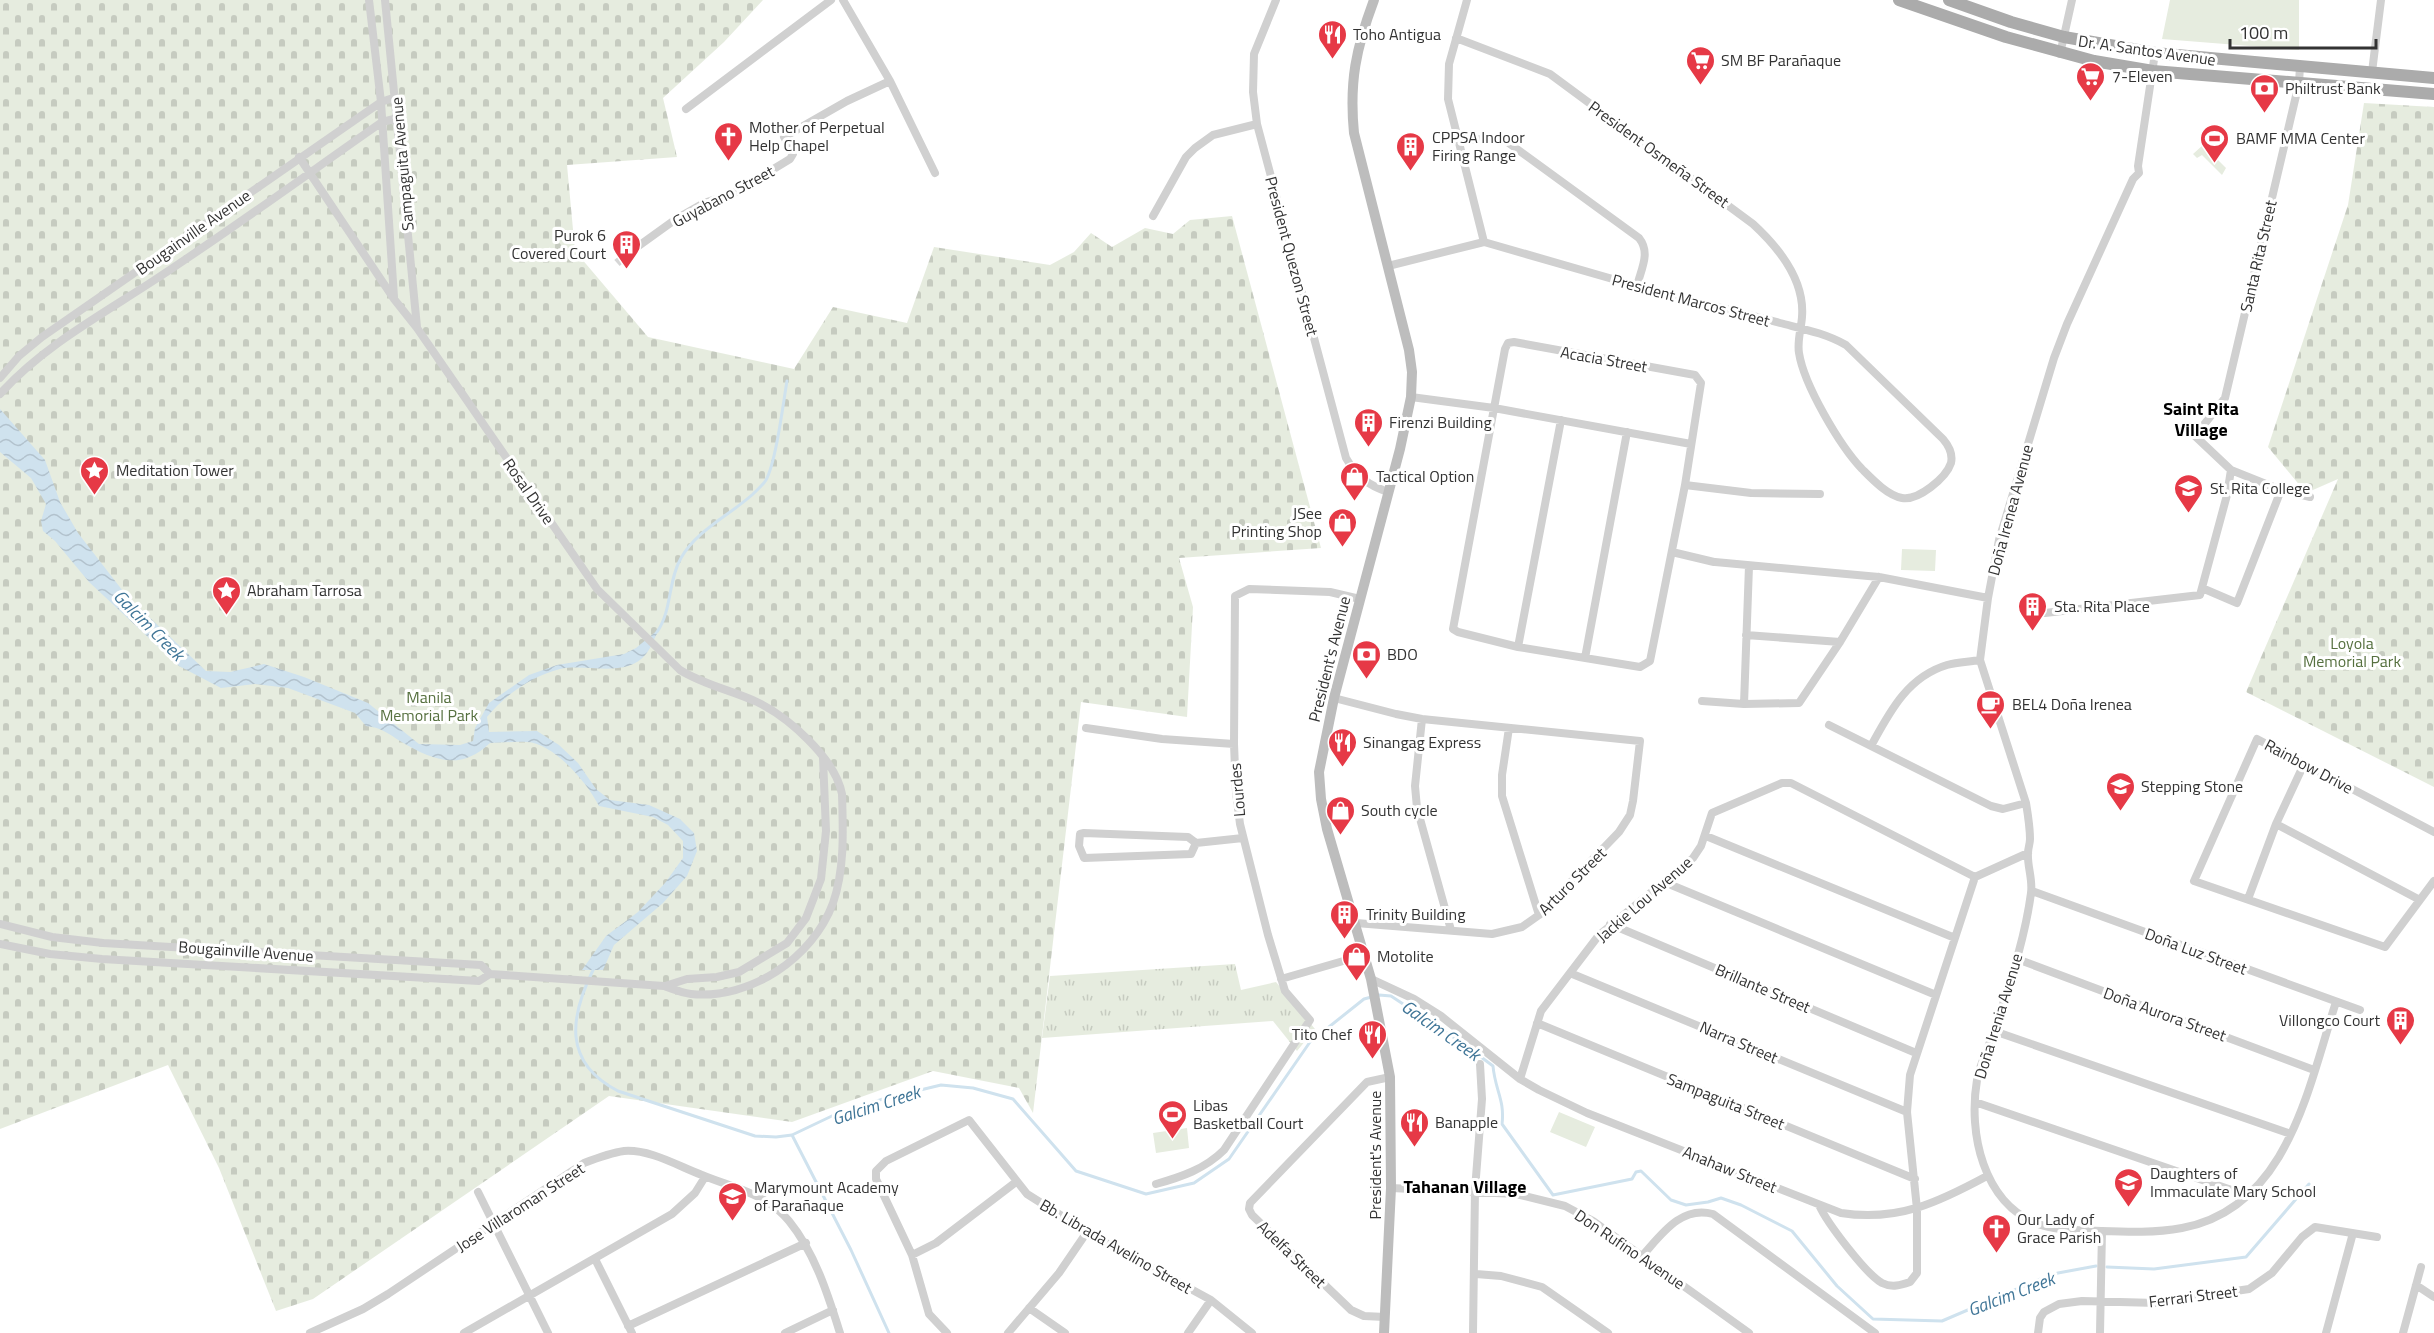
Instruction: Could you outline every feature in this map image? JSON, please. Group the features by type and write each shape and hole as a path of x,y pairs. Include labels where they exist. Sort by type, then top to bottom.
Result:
{"main road":[{"name":"Dr. A. Santos Avenue","path":"1899,0 2006,38 2060,54 2153,71 2434,94"},
{"name":"Dr. A. Santos Avenue","path":"1949,0 2011,22 2064,36 2155,53 2434,78"}],"street":[{"name":"Sampaguita Avenue","path":"369,0 381,102 394,299"},
{"name":"Sampaguita Avenue","path":"385,0 417,328"},
{"path":"686,109 831,0"},
{"path":"843,0 890,81 935,173"},
{"name":"President Quezon Street","path":"1276,0 1254,54 1253,92 1257,124 1346,458 1355,474 1370,486 1388,492"},
{"name":"President's Avenue","path":"1374,0 1356,59 1351,103 1354,133 1409,350 1412,397 1334,698 1319,772 1327,829 1372,984 1390,1077 1391,1188 1384,1333"},
{"path":"1388,266 1484,242 1448,99 1447,81 1467,0"},
{"path":"2060,54 2072,0"},
{"path":"2372,72 2381,0"},
{"name":"President Osmeña Street","path":"1456,38 1550,75 1753,224 1781,253 1798,286 1802,317 1799,328 1799,352 1802,365 1828,421 1849,453 1881,486 1900,498 1908,498"},
{"name":"Doña Irenea Avenue","path":"2028,853 2030,833 2026,803 1980,660 1988,598 1999,540 2067,324 2133,179 2138,176 2155,53"},
{"name":"Santa Rita Street","path":"2231,470 2195,436 2225,398 2299,83 2300,66"},
{"name":"Guyabano Street","path":"626,255 676,219 704,203 735,193 790,159 793,154 784,137 847,101 890,81"},
{"name":"Bougainville Avenue","path":"0,378 19,356 42,337 299,157 381,102 396,97"},
{"name":"Bougainville Avenue","path":"0,394 13,380 53,347 164,274 382,122 398,118"},
{"path":"1153,216 1186,157 1195,148 1213,135 1257,124"},
{"path":"1457,141 1495,138 1506,141 1639,238 1644,245 1646,255 1637,286"},
{"name":"Rosal Drive","path":"299,157 394,299 417,328 597,589 680,670 693,678 757,702 783,718 809,740 836,777 842,794 839,880 833,903 823,926 796,957 770,975 726,992 690,994 664,986"},
{"name":"President Marcos Street","path":"1484,242 1637,286 1832,337 1846,345 1943,439 1951,453 1948,470 1924,493 1908,498"},
{"name":"Acacia Street","path":"1494,408 1508,343 1695,375 1701,383 1691,444"},
{"path":"1412,397 1494,408 1691,444 1650,661 1646,666 1640,667 1518,647 1453,629 1494,408"},
{"path":"1518,647 1561,420"},
{"path":"1585,658 1627,432"},
{"path":"2201,591 2227,495 2231,470 2281,490 2310,497"},
{"path":"1685,485 1734,492 1820,494"},
{"path":"2045,613 2201,591 2237,603 2281,490"},
{"path":"1672,552 1714,562 1879,578 1988,598"},
{"path":"1744,704 1749,566"},
{"path":"1702,701 1798,704 1840,642 1879,578"},
{"name":"Lourdes","path":"1156,1184 1192,1173 1217,1157 1310,1020 1285,991 1243,838 1236,792 1234,744 1235,596 1249,589 1330,592 1360,599"},
{"path":"1746,635 1840,642"},
{"path":"1871,746 1893,706 1906,690 1925,676 1946,666 1980,660"},
{"path":"1334,698 1422,719 1509,728 1502,775 1503,796 1539,915"},
{"path":"1422,719 1415,786 1417,808 1451,930"},
{"path":"1829,725 1991,806 2003,809 2026,803"},
{"path":"1086,728 1162,739 1234,744"},
{"name":"Arturo Street","path":"1356,923 1492,934 1522,927 1539,915 1619,832 1630,815 1640,741 1509,728"},
{"name":"Rainbow Drive","path":"2248,899 2194,881 2257,739 2434,832"},
{"path":"664,986 687,979 717,977 739,972 787,943 806,918 821,879 826,831 825,777 822,757"},
{"path":"2304,764 2276,824 2248,899 2385,947 2434,881"},
{"name":"Jackie Lou Avenue","path":"1520,1078 1541,1011 1610,924 1693,858 1706,836 1712,813 1782,783 1791,783 1975,877"},
{"path":"2276,824 2420,900"},
{"path":"1196,843 1192,854 1163,857 1084,858 1079,846 1080,834 1084,833 1187,837 1196,843 1243,838"},
{"path":"1706,836 1955,938"},
{"path":"1819,1205 1833,1229 1881,1282 1894,1286 1910,1282 1917,1273 1917,1209 1907,1112 1910,1075 1975,877 2028,853"},
{"name":"Doña Irenia Avenue","path":"2028,853 2032,891 2017,959 1977,1079 1976,1102 1979,1148 1988,1176 2010,1205 2021,1215 2039,1224 2063,1229 2162,1232 2186,1227 2229,1211 2248,1196 2271,1170 2291,1134 2336,1002"},
{"path":"1664,882 1936,995"},
{"name":"Doña Luz Street","path":"2032,891 2360,1010"},
{"name":"Bougainville Avenue","path":"0,924 52,937 103,943 481,965 490,974"},
{"name":"Brillante Street","path":"1610,924 1916,1053"},
{"name":"Bougainville Avenue","path":"0,944 50,954 102,959 479,981 490,974 664,986"},
{"path":"1281,979 1364,954"},
{"name":"Doña Aurora Street","path":"2017,959 2314,1070"},
{"name":"Narra Street","path":"1570,973 1907,1112"},
{"path":"1372,984 1397,990 1441,1016 1520,1078"},
{"name":"Sampaguita Street","path":"1537,1023 1915,1179"},
{"path":"1994,1031 2291,1134"},
{"path":"1473,1333 1476,1274 1475,1190 1482,1099 1480,1064"},
{"name":"Adelfa Street","path":"1385,1317 1364,1316 1351,1310 1252,1215 1249,1209 1250,1203 1367,1082 1390,1077"},
{"name":"Anahaw Street","path":"1520,1078 1539,1090 1587,1113 1841,1213 1861,1216 1917,1209 1948,1197 1988,1176"},
{"path":"1976,1102 2248,1196"},
{"name":"Bb. Librada Avelino Street","path":"912,1255 876,1179 876,1171 886,1161 969,1120 1027,1194 1087,1232 1211,1300 1252,1333"},
{"name":"Jose Villaroman Street","path":"310,1333 363,1309 388,1294 584,1163 600,1156 625,1151 648,1154 705,1177 733,1185 767,1202 788,1219 806,1243 840,1333"},
{"path":"464,1333 672,1214 696,1193 705,1177"},
{"path":"947,1333 929,1314 912,1255 936,1243 1016,1182"},
{"name":"Don Rufino Avenue","path":"1391,1188 1475,1190 1516,1194 1566,1206 1593,1221 1749,1333"},
{"path":"478,1192 548,1333"},
{"path":"1642,1256 1679,1218 1695,1212 1713,1214 1875,1333"},
{"name":"Ferrari Street","path":"2038,1333 2040,1318 2051,1307 2070,1302 2157,1303 2249,1288 2272,1273 2302,1237 2315,1227 2377,1237"},
{"path":"2100,1333 2102,1231"},
{"path":"1008,1333 1059,1273 1087,1232"},
{"path":"2326,1333 2353,1233"},
{"path":"596,1259 630,1330 806,1243"},
{"path":"2403,1333 2421,1267"},
{"path":"1476,1274 1501,1276 1542,1287 1608,1333"},
{"path":"2416,1286 2434,1297"},
{"path":"1188,1333 1211,1300"},
{"path":"1029,1308 1065,1333"},
{"path":"785,1333 833,1310"}],"green space":[{"name":"Manila Memorial Park","path":"0,0 763,0 724,42 663,98 677,157 567,165 575,251 648,337 794,369 833,307 907,323 934,247 1050,265 1074,252 1091,233 1112,247 1145,228 1173,234 1190,220 1232,216 1321,548 1179,558 1193,607 1187,717 1081,702 1033,1113 1019,1088 933,1071 792,1122 609,1096 313,1299 276,1311 219,1168 168,1065 0,1129"},
{"path":"2170,0 2299,0 2299,50 2162,39"},
{"name":"Loyola Memorial Park","path":"2364,103 2434,107 2434,787 2246,692 2338,479 2306,493 2268,447 2348,205"},
{"name":"BAMF MMA Center","path":"2203,145 2226,168 2222,175 2202,155 2197,158 2193,154"},
{"path":"1902,549 1936,550 1935,571 1901,570"},
{"path":"1235,964 1241,990 1276,982 1315,1029 1297,1051 1273,1021 1042,1038 1050,976"},
{"path":"1559,1112 1595,1127 1586,1147 1550,1132"},
{"name":"Libas Basketball Court","path":"1187,1128 1189,1148 1156,1153 1153,1133"}],"water":[{"path":"0,409 45,460 60,502 78,533 126,595 206,671 230,672 264,664 304,677 368,703 419,744 460,745 473,741 475,728 489,703 529,675 557,665 624,654 636,648 659,629 648,652 638,662 617,668 560,669 539,676 502,701 487,717 489,732 537,731 559,745 578,763 596,789 610,800 649,805 680,819 694,833 697,851 687,876 663,903 614,945 603,970 582,970 606,936 638,912 665,883 683,858 683,841 668,825 653,817 599,806 579,776 569,766 548,749 537,744 490,743 468,758 446,760 435,758 412,748 380,729 366,726 355,713 288,688 255,684 221,688 179,666 89,582 55,541 43,531 41,521 46,504 31,478 0,452"}],"waterway":[{"path":"657,632 665,615 677,567 688,548 705,531 744,502 766,480 776,447 787,381"},
{"name":"Galcim Creek","path":"594,968 576,1020 579,1052 587,1066 600,1079 618,1091 755,1136 792,1135 834,1115 883,1099 941,1085 973,1088 1013,1099 1076,1171 1146,1194 1194,1183 1229,1159 1310,1042 1364,999 1379,995 1391,996 1493,1066 1501,1101 1502,1124 1553,1195 1632,1179 1636,1172 1641,1171 1671,1200 1686,1205 1721,1198 1741,1205 1792,1231 1837,1286 1873,1319 1942,1321 2038,1280 2058,1273 2096,1266"},
{"name":"Galcim Creek","path":"792,1135 851,1250 889,1333"},
{"name":"Galcim Creek","path":"2107,1267 2154,1269 2246,1257 2309,1184"}],"tunnel":[{"path":"617,263 626,255"}],"place":[{"name":"Toho Antigua","path":"1332,60"},
{"name":"SM BF Parañaque","path":"1700,86"},
{"name":"7-Eleven","path":"2091,102"},
{"name":"Philtrust Bank","path":"2264,114"},
{"name":"Mother of Perpetual Help Chapel","path":"728,162"},
{"name":"BAMF MMA Center","path":"2215,164"},
{"name":"CPPSA Indoor Firing Range","path":"1411,172"},
{"name":"Purok 6 Covered Court","path":"627,270"},
{"name":"Firenzi Building","path":"1368,448"},
{"name":"Meditation Tower","path":"95,496"},
{"name":"Tactical Option","path":"1355,502"},
{"name":"St. Rita College","path":"2189,514"},
{"name":"JSee Printing Shop","path":"1343,548"},
{"name":"Abraham Tarrosa","path":"226,616"},
{"name":"Sta. Rita Place","path":"2033,632"},
{"name":"BDO","path":"1366,680"},
{"name":"BEL4 Doña Irenea","path":"1991,730"},
{"name":"Sinangag Express","path":"1342,768"},
{"name":"Stepping Stone","path":"2120,812"},
{"name":"South cycle","path":"1340,836"},
{"name":"Trinity Building","path":"1345,940"},
{"name":"Motolite","path":"1356,982"},
{"name":"Villongco Court","path":"2401,1046"},
{"name":"Tito Chef","path":"1373,1060"},
{"name":"Libas Basketball Court","path":"1172,1140"},
{"name":"Banapple","path":"1414,1148"},
{"name":"Daughters of Immaculate Mary School","path":"2129,1208"},
{"name":"Marymount Academy of Parañaque","path":"733,1222"},
{"name":"Our Lady of Grace Parish","path":"1996,1254"}],"district":[{"name":"Saint Rita Village","path":"2201,418"},
{"name":"Tahanan Village","path":"1465,1186"}]}
